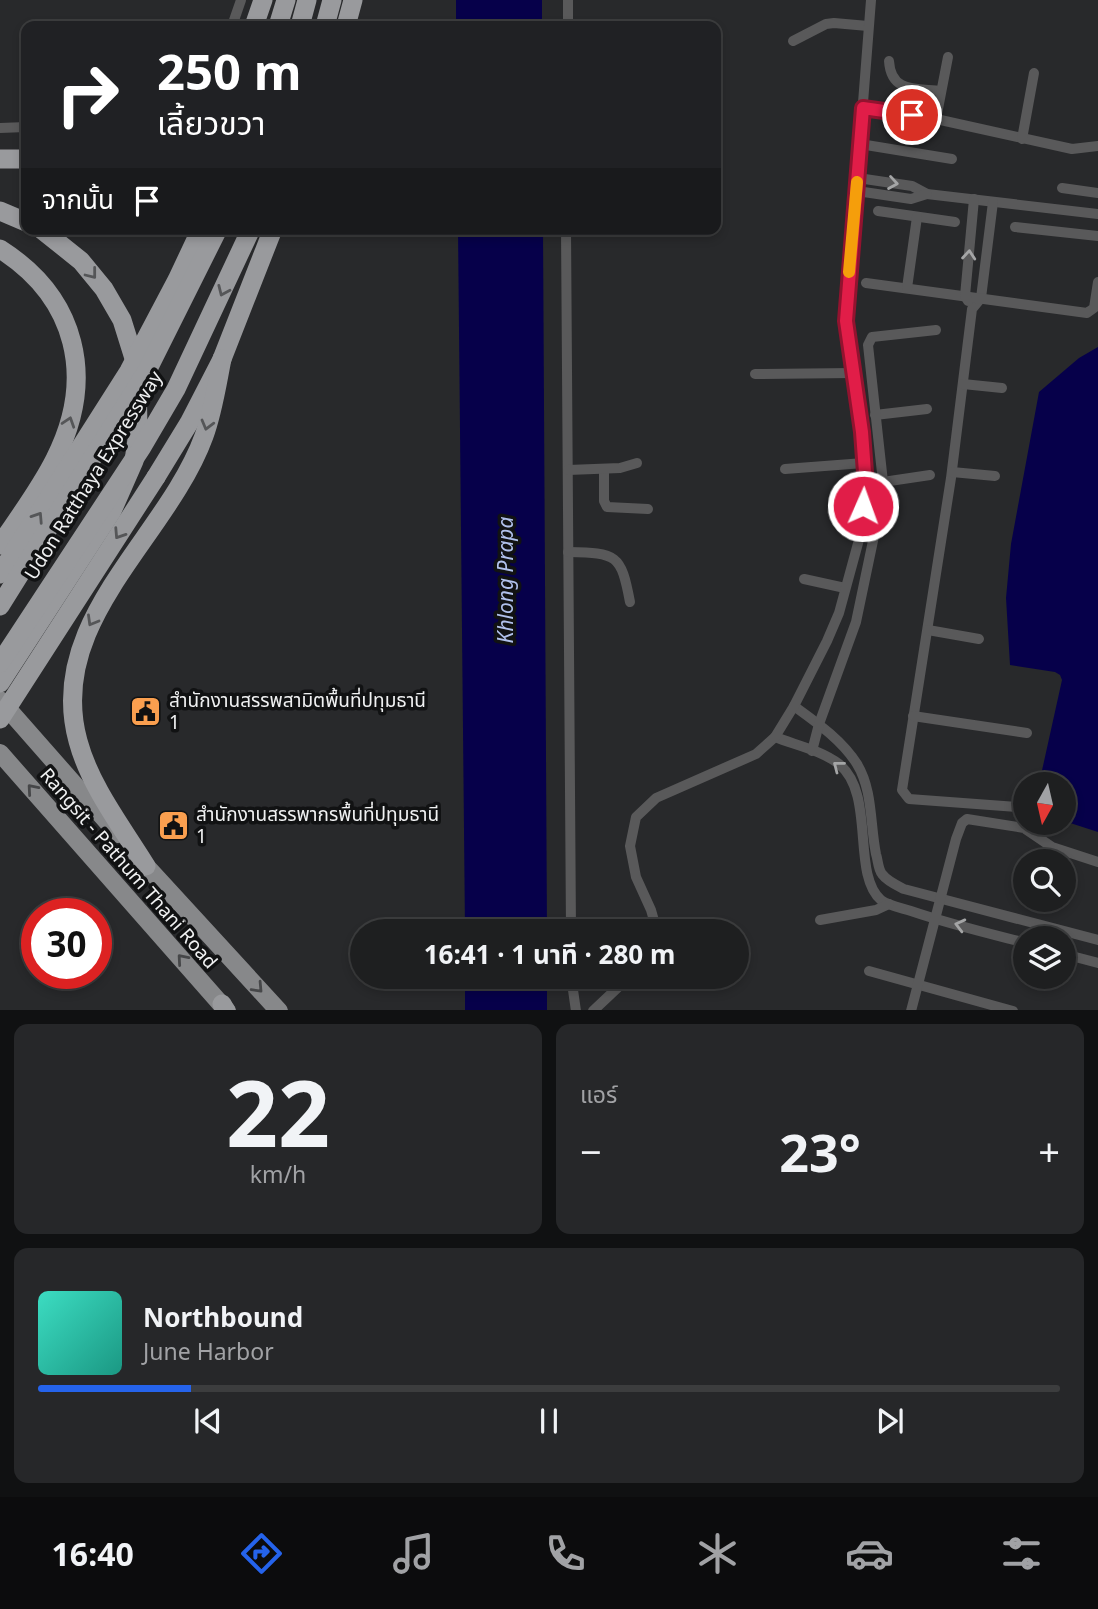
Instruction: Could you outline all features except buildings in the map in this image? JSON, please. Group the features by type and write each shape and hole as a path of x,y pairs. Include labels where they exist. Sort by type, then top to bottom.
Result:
{"highway":[{"path":"256,21 263,0"},
{"path":"280,21 286,0"},
{"path":"301,21 307,0"},
{"path":"326,21 332,0"},
{"path":"347,21 353,0"},
{"path":"0,159 21,159"},
{"path":"0,211 21,220"},
{"path":"0,683 112,512 134,461 138,432 136,368 122,320 104,289 82,261 49,235"},
{"path":"0,573 129,371 198,235"},
{"name":"Udon Ratthaya Expressway","path":"0,606 148,369 215,235"},
{"name":"Udon Ratthaya Expressway","path":"0,663 142,447 176,389 248,235"},
{"path":"0,719 188,423 222,359 271,235"},
{"path":"0,249 37,277 52,298 73,345 77,370 76,397 70,421 55,458 0,545"},
{"path":"146,866 94,780 78,742 73,713 74,670 87,629 181,481 204,437 222,359"}],"main road":[{"name":"Rangsit - Pathum Thani Road","path":"0,700 146,866 279,1010"},
{"name":"Rangsit - Pathum Thani Road","path":"0,753 225,1008"}],"street":[{"path":"234,21 241,0"},
{"path":"568,0 568,21"},
{"path":"654,919 636,877 630,846 636,817 656,798 756,754 775,737 794,706 839,613 860,536 866,486 846,321 871,0"},
{"path":"793,41 826,24 868,26"},
{"path":"936,119 948,57"},
{"path":"889,61 894,82 908,87 942,91"},
{"path":"1022,139 1034,73"},
{"path":"863,108 936,119 1072,149 1098,146"},
{"path":"0,128 21,127"},
{"path":"860,144 952,159"},
{"path":"858,178 912,187 927,194 1098,214"},
{"path":"1062,188 1098,193"},
{"path":"857,191 911,199 927,194"},
{"path":"972,309 965,296 974,199"},
{"path":"993,202 981,298 972,309 952,472 902,784 904,795 909,799 1013,807"},
{"path":"878,211 955,222"},
{"path":"907,288 918,217"},
{"path":"1015,227 1098,236"},
{"path":"566,235 571,919"},
{"path":"866,283 1087,313 1094,308 1098,282"},
{"path":"812,751 856,622 883,482 869,341 877,336 936,330"},
{"path":"755,374 853,373"},
{"path":"962,384 1002,388"},
{"path":"875,415 927,409"},
{"path":"568,470 620,468 637,463"},
{"path":"785,469 864,463"},
{"path":"604,469 604,501 607,507 648,509"},
{"path":"952,472 995,476"},
{"path":"883,482 930,475"},
{"path":"568,552 590,553 616,559 623,568 630,602"},
{"path":"804,579 845,588"},
{"path":"928,630 979,639"},
{"path":"794,706 819,724 858,765 867,790 880,872 892,883 904,889 1098,940"},
{"path":"913,716 1027,733"},
{"path":"775,737 838,763 849,774 858,797 867,870 874,890 881,900 934,919 1013,940"},
{"path":"911,1010 958,830 967,818 1024,828 1052,847 1098,862"},
{"path":"820,920 876,910 889,904"},
{"path":"1076,957 1098,963"},
{"path":"869,971 1013,1010"},
{"path":"573,989 576,1010"},
{"path":"593,1010 616,989"}],"water":[{"path":"456,0 542,0 542,21 456,21"},
{"name":"Khlong Prapa","path":"458,235 543,235 547,919 465,919"},
{"path":"1098,347 1098,832 1076,825 1076,772 1042,772 1062,680 1055,672 1010,665 1006,598 1011,544 1039,392 1079,358"},
{"path":"465,989 547,989 547,1010 465,1010"}],"slow traffic":[{"path":"849,272 857,182"}],"place":[{"name":"สำนักงานสรรพสามิตพื้นที่ปทุมธานี 1","path":"146,711"},
{"name":"สำนักงานสรรพากรพื้นที่ปทุมธานี 1","path":"173,825"}],"route":[{"path":"863,506 866,486 862,432 846,321 863,108 912,115"}]}
